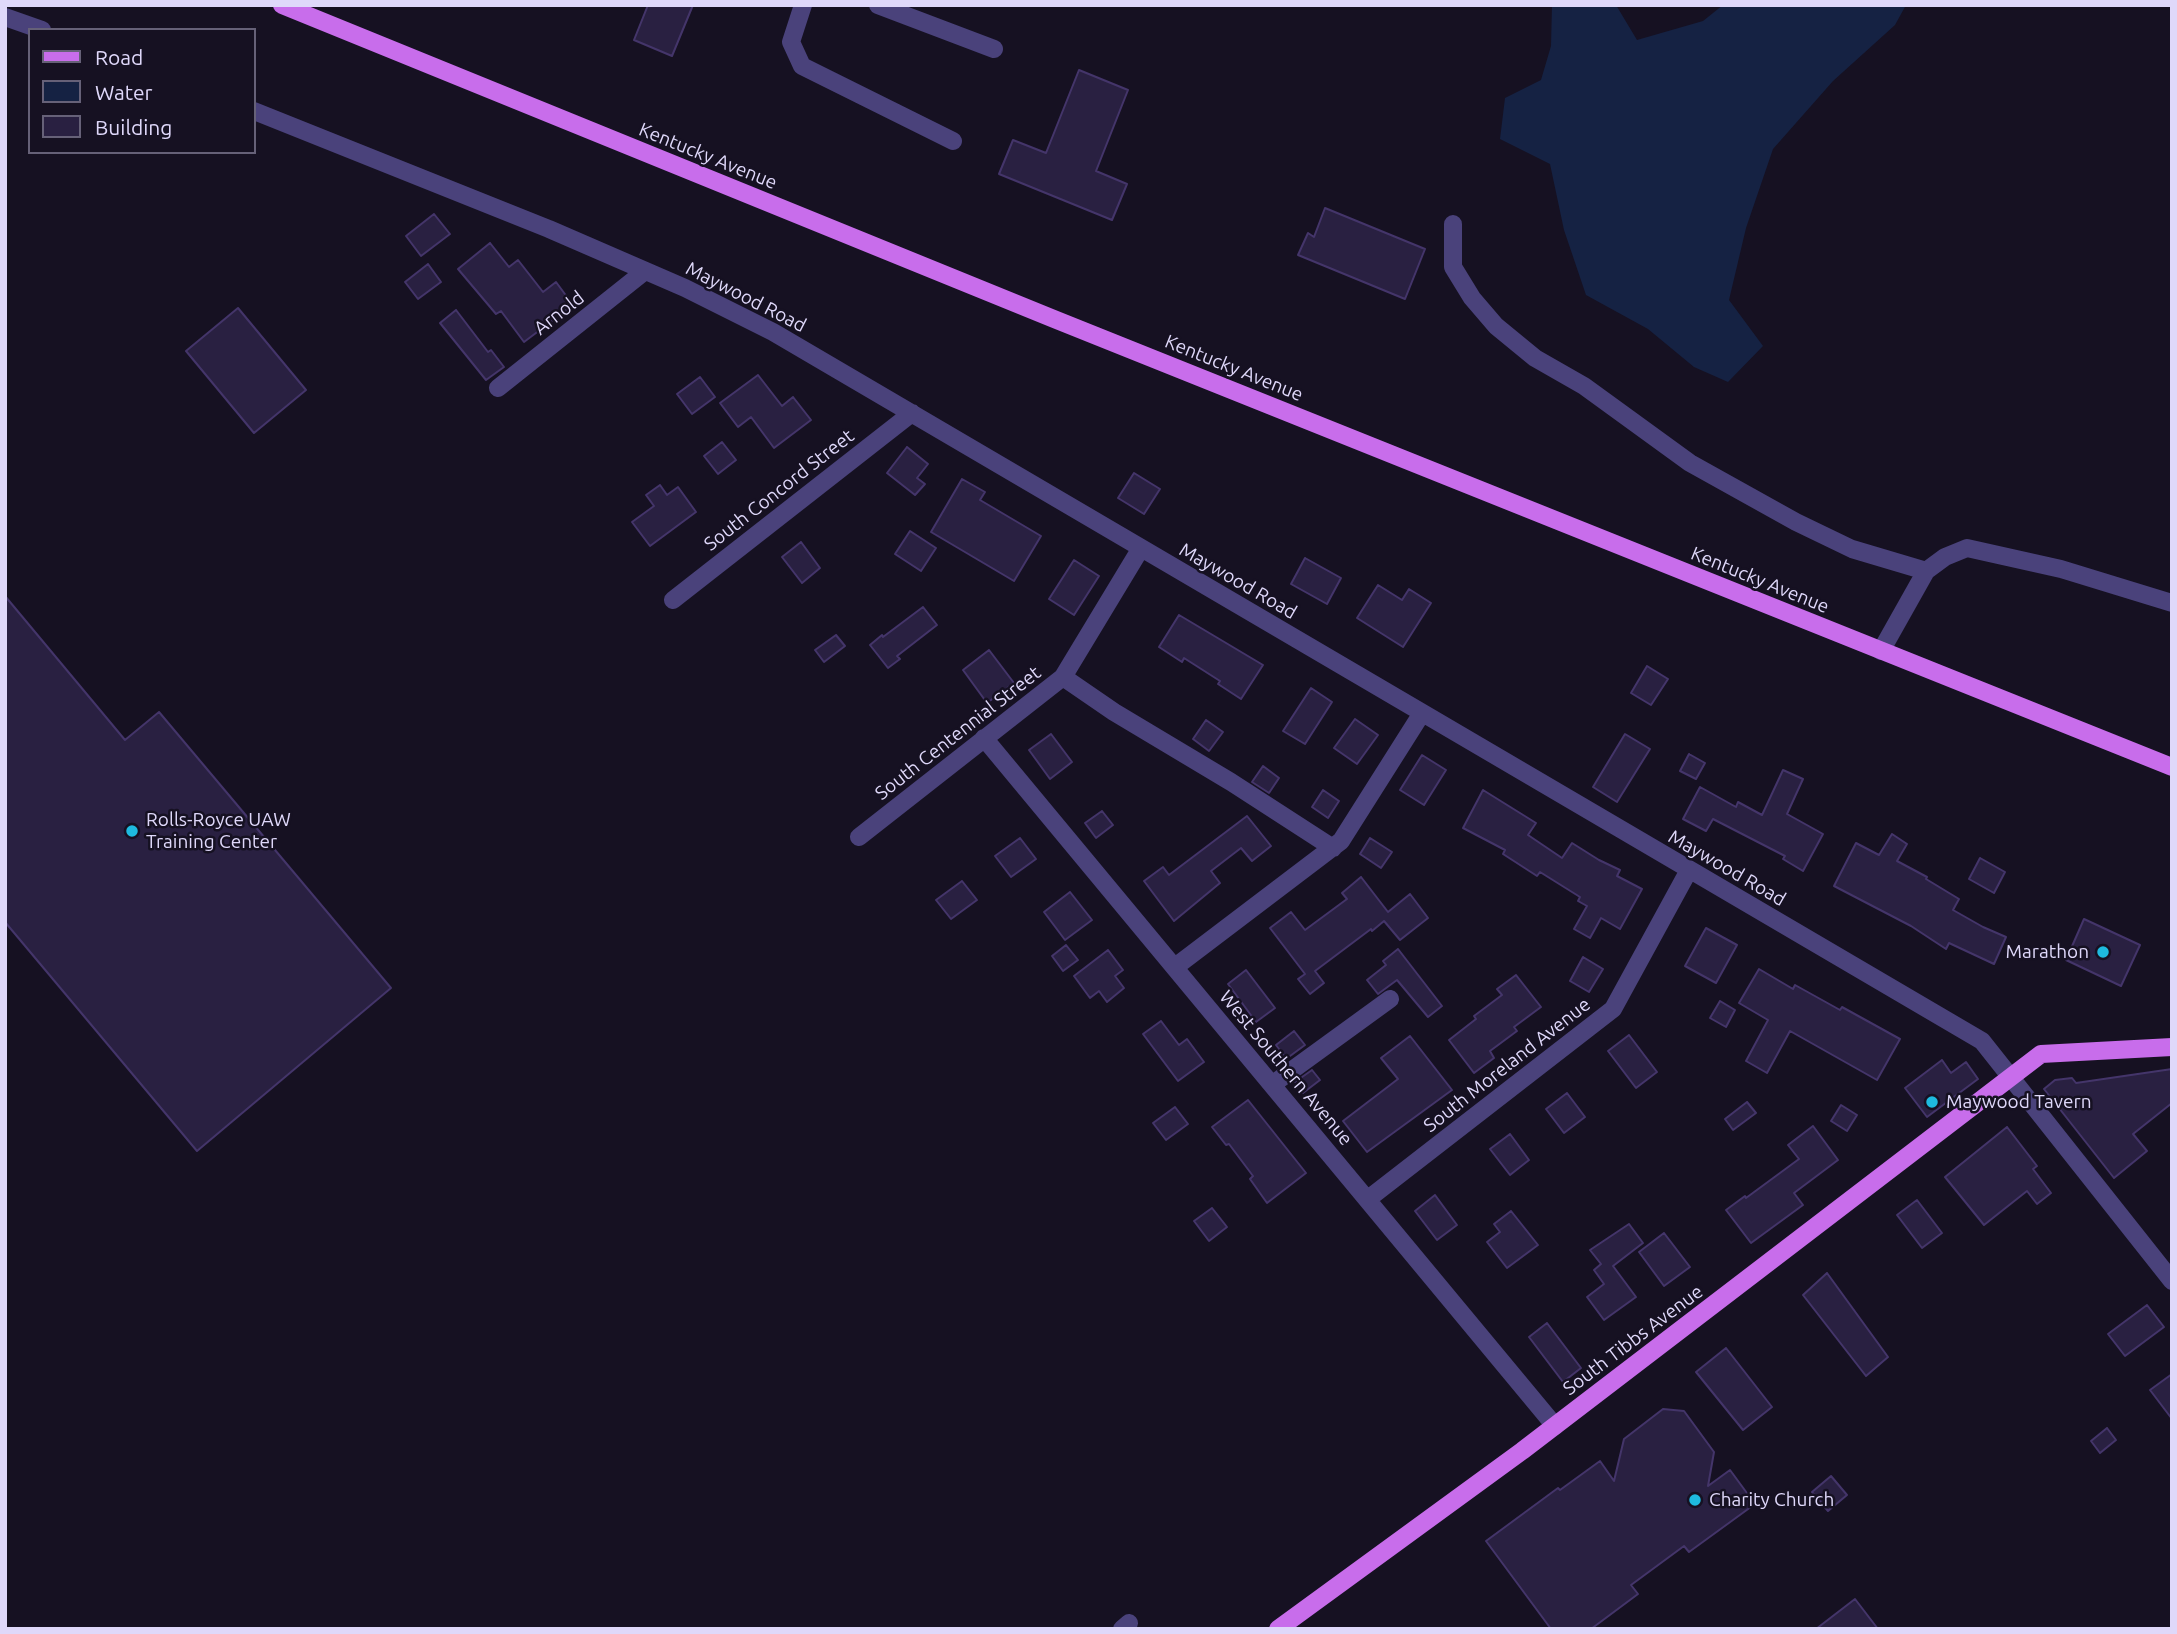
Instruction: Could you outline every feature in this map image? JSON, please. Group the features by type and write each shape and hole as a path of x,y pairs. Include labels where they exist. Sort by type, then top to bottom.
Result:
{"main road":[{"name":"Kentucky Avenue","path":"282,5 2172,767"},
{"path":"2010,1078 2041,1054 2172,1047"},
{"name":"South Tibbs Avenue","path":"1278,1629 1555,1426 2010,1078"}],"street":[{"path":"803,5 791,42 802,66 953,141"},
{"path":"878,5 994,49"},
{"path":"5,17 36,28"},
{"name":"Maywood Road","path":"256,112 549,229 685,288 773,332 1982,1041 2172,1281"},
{"path":"1453,224 1453,267 1472,298 1496,326 1535,358 1584,386 1690,463 1796,522 1852,549 1926,571"},
{"name":"Arnold","path":"498,388 645,271"},
{"name":"South Concord Street","path":"673,600 912,413"},
{"name":"South Centennial Street","path":"859,837 1063,677 1142,548"},
{"path":"1881,651 1926,571 1945,557 1967,548 2061,569 2172,603"},
{"path":"1063,677 1114,712 1231,782 1332,848"},
{"path":"1175,967 1341,841 1422,713"},
{"name":"West Southern Avenue","path":"984,738 1555,1426"},
{"name":"South Moreland Avenue","path":"1368,1199 1613,1009 1689,870"},
{"path":"1273,1084 1390,999"}],"water":[{"path":"1552,5 1616,5 1637,40 1703,21 1723,5 1906,5 1895,25 1833,81 1773,149 1746,228 1729,300 1763,346 1728,382 1694,367 1648,329 1586,295 1564,230 1550,164 1500,139 1505,98 1541,80 1551,46"}],"building":[{"path":"648,5 693,5 672,56 634,40"},
{"path":"1079,70 1128,90 1096,171 1127,184 1112,220 999,174 1013,140 1046,153"},
{"path":"1325,208 1425,249 1405,299 1298,255 1308,233 1314,237"},
{"path":"434,214 450,234 421,256 406,236"},
{"path":"490,243 509,267 518,260 543,292 556,282 573,305 524,342 501,311 496,314 458,269"},
{"path":"428,264 441,282 418,299 405,282"},
{"path":"238,308 306,390 254,433 186,351"},
{"path":"456,310 488,352 491,350 504,367 486,380 440,323"},
{"path":"758,375 782,406 793,397 811,420 774,448 751,417 738,427 720,403"},
{"path":"700,377 715,397 692,414 677,394"},
{"path":"722,442 736,460 718,474 704,456"},
{"path":"907,447 928,464 917,478 925,484 915,495 887,473"},
{"path":"1134,473 1160,489 1144,514 1118,498"},
{"path":"962,479 985,492 980,500 1041,536 1014,581 931,532"},
{"path":"660,485 667,495 678,487 696,512 650,546 632,522 654,506 646,495"},
{"path":"910,531 936,548 921,571 895,554"},
{"path":"801,542 820,568 802,583 782,557"},
{"path":"1305,558 1341,578 1327,604 1291,584"},
{"path":"1074,560 1099,576 1074,615 1049,599"},
{"path":"1378,585 1402,600 1409,589 1431,603 1403,647 1357,618"},
{"name":"Rolls-Royce UAW Training Center","path":"5,596 125,740 159,712 391,988 197,1151 5,922"},
{"path":"923,607 937,625 897,656 900,659 888,668 870,645"},
{"path":"1179,615 1263,665 1241,699 1218,684 1220,681 1184,658 1182,662 1159,647"},
{"path":"836,635 845,646 824,662 815,650"},
{"path":"989,650 1014,683 987,703 963,670"},
{"path":"1647,666 1668,679 1651,705 1631,693"},
{"path":"1311,688 1332,702 1305,744 1283,731"},
{"path":"1355,719 1378,735 1357,764 1334,748"},
{"path":"1206,720 1223,732 1209,751 1193,739"},
{"path":"1051,734 1072,762 1050,779 1029,750"},
{"path":"1625,734 1650,749 1617,802 1593,787"},
{"path":"1689,754 1705,763 1696,779 1680,771"},
{"path":"1422,755 1446,770 1424,805 1400,790"},
{"path":"1263,766 1279,778 1269,793 1252,782"},
{"path":"1783,770 1803,779 1787,814 1823,834 1803,871 1783,859 1785,856 1713,819 1706,831 1683,819 1700,787 1736,807 1738,802 1762,815"},
{"path":"1323,790 1339,801 1328,818 1312,807"},
{"path":"1483,790 1536,823 1528,835 1562,858 1572,843 1620,870 1617,876 1642,889 1620,929 1601,918 1590,938 1574,929 1587,906 1578,901 1580,897 1540,872 1537,876 1503,854 1505,850 1463,828"},
{"path":"1102,811 1113,825 1096,838 1085,823"},
{"path":"1247,816 1271,846 1252,861 1241,848 1211,871 1220,883 1174,921 1144,881 1163,867 1169,875"},
{"path":"1892,834 1907,844 1897,861 1959,899 1953,910 2006,937 1994,964 1949,943 1946,949 1911,926 1834,886 1856,843 1879,855"},
{"path":"1020,838 1036,859 1011,877 995,856"},
{"path":"1370,838 1392,852 1381,868 1360,854"},
{"path":"1980,858 2005,872 1994,893 1969,879"},
{"path":"1361,877 1388,912 1410,894 1428,918 1400,940 1384,921 1372,931 1371,929 1315,971 1324,983 1310,994 1298,979 1305,974 1270,928 1291,912 1305,930 1347,899 1342,893"},
{"path":"962,881 977,900 951,919 936,900"},
{"path":"1070,892 1092,920 1065,940 1044,912"},
{"name":"Marathon","path":"2084,919 2140,945 2121,986 2066,960"},
{"path":"1706,928 1737,945 1716,983 1685,966"},
{"path":"1066,945 1078,960 1063,971 1052,956"},
{"path":"1398,949 1442,1006 1428,1017 1397,980 1378,994 1367,980 1386,965 1383,961"},
{"path":"1108,950 1123,970 1115,976 1124,988 1107,1002 1099,991 1090,998 1074,976"},
{"path":"1583,957 1603,969 1589,992 1570,981"},
{"path":"1759,969 1793,989 1795,985 1840,1010 1842,1007 1900,1039 1877,1080 1790,1031 1767,1073 1746,1061 1768,1020 1739,1003"},
{"path":"1246,970 1275,1008 1256,1022 1228,984"},
{"path":"1516,975 1541,1007 1514,1027 1517,1031 1490,1051 1494,1058 1474,1073 1449,1040 1476,1019 1474,1016 1502,995 1497,989"},
{"path":"1720,1001 1735,1010 1726,1027 1710,1018"},
{"path":"1161,1021 1179,1045 1187,1039 1204,1062 1178,1081 1143,1034"},
{"path":"1294,1031 1305,1045 1286,1059 1276,1045"},
{"path":"1629,1035 1657,1072 1636,1088 1608,1051"},
{"path":"1410,1036 1452,1090 1367,1152 1343,1121 1398,1079 1381,1058"},
{"name":"Maywood Tavern","path":"1942,1060 1951,1073 1966,1062 1978,1079 1927,1117 1905,1088"},
{"path":"2172,1069 2172,1103 2133,1134 2147,1151 2114,1178 2044,1089 2055,1080 2072,1078 2076,1083"},
{"path":"1312,1070 1320,1080 1303,1093 1295,1082"},
{"path":"1567,1093 1585,1117 1564,1133 1546,1109"},
{"path":"1248,1100 1306,1173 1267,1203 1250,1179 1253,1176 1229,1144 1226,1145 1212,1127"},
{"path":"1747,1102 1756,1113 1733,1130 1725,1119"},
{"path":"1841,1105 1857,1115 1847,1131 1831,1121"},
{"path":"1175,1107 1188,1124 1166,1140 1153,1123"},
{"path":"1813,1126 1838,1160 1794,1193 1803,1205 1751,1243 1726,1210 1799,1159 1788,1145"},
{"path":"2007,1127 2037,1166 2033,1169 2051,1193 2037,1204 2027,1191 1984,1225 1945,1177"},
{"path":"1510,1134 1529,1160 1510,1175 1490,1149"},
{"path":"1435,1195 1457,1225 1437,1240 1415,1211"},
{"path":"1917,1200 1942,1233 1922,1248 1897,1215"},
{"path":"1212,1208 1227,1227 1209,1241 1194,1221"},
{"path":"1511,1211 1538,1245 1507,1268 1487,1242 1500,1232 1494,1224"},
{"path":"1629,1224 1643,1243 1613,1266 1636,1297 1604,1320 1587,1297 1604,1284 1594,1270 1601,1264 1590,1250"},
{"path":"1664,1233 1690,1267 1664,1286 1639,1252"},
{"path":"1827,1273 1888,1357 1866,1376 1803,1295"},
{"path":"2147,1305 2164,1327 2125,1356 2108,1334"},
{"path":"1547,1323 1581,1368 1563,1382 1529,1337"},
{"path":"1726,1348 1772,1407 1743,1430 1696,1372"},
{"path":"2172,1374 2172,1419 2150,1390"},
{"path":"1663,1409 1684,1411 1714,1452 1708,1486 1730,1470 1755,1504 1689,1552 1684,1546 1631,1585 1638,1594 1591,1629 1551,1629 1486,1541 1600,1461 1614,1481 1624,1439"},
{"path":"2107,1428 2116,1440 2100,1453 2091,1441"},
{"path":"1831,1476 1847,1495 1828,1511 1812,1492"},
{"path":"1855,1599 1878,1629 1816,1629"}],"place":[{"name":"Rolls-Royce UAW Training Center","path":"132,831"},
{"name":"Marathon","path":"2103,952"},
{"name":"Maywood Tavern","path":"1932,1102"},
{"name":"Charity Church","path":"1695,1500"}]}
